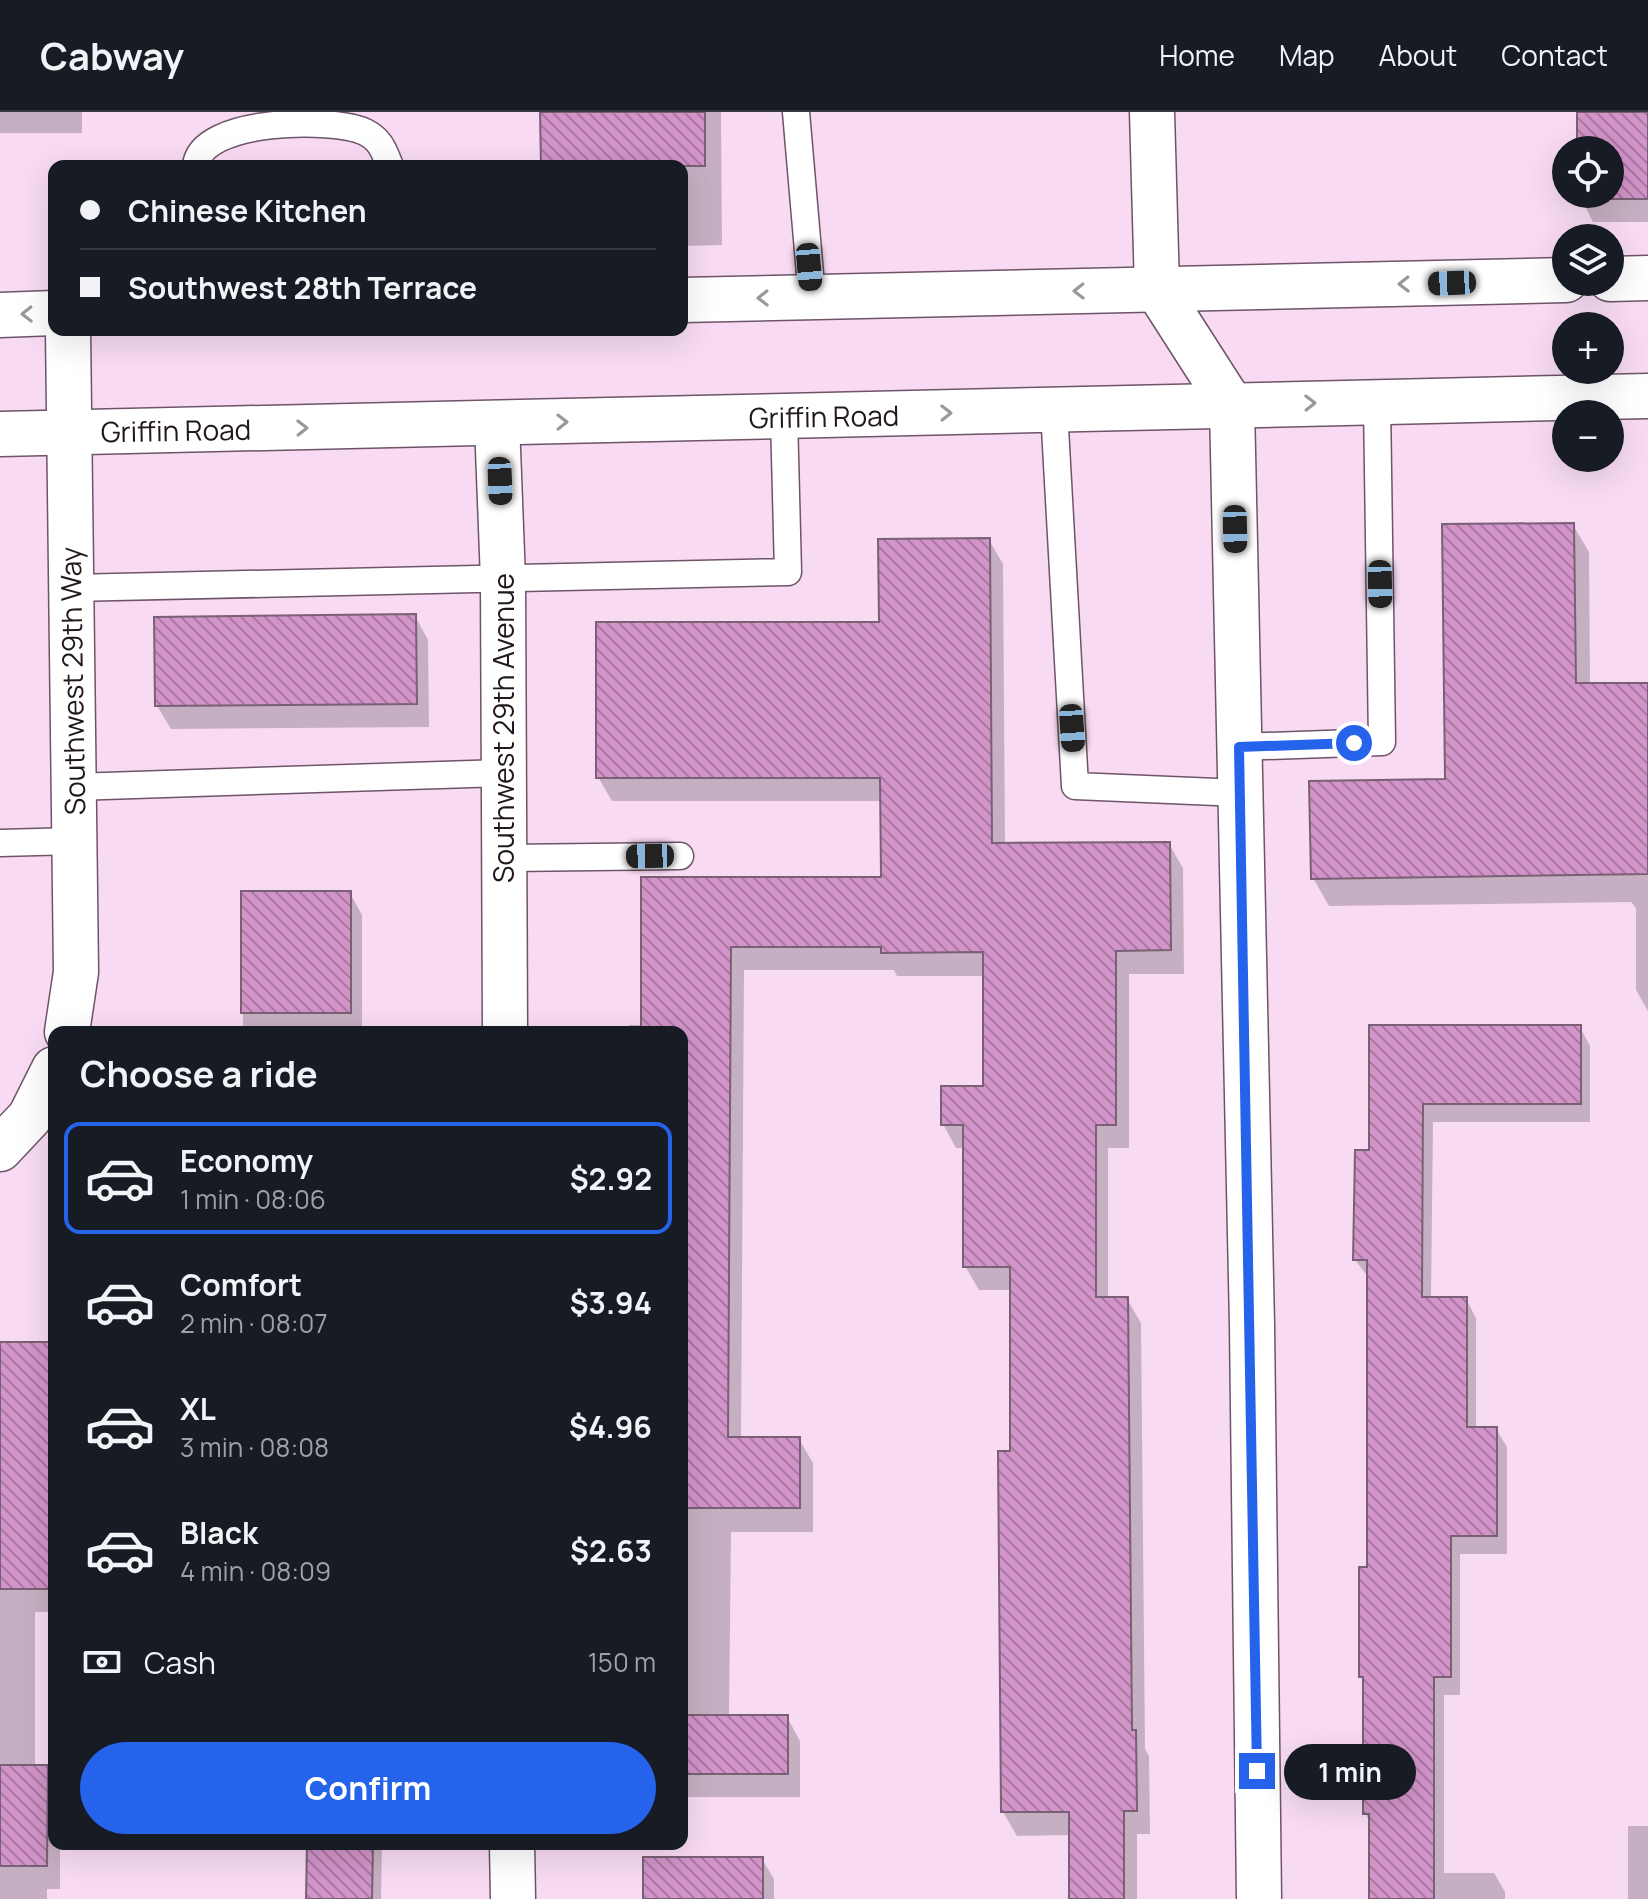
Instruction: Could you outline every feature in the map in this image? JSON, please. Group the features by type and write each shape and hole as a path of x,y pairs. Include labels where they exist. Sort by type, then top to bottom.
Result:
{"street":[{"path":"1152,112 1157,289 1232,406 1259,1899"},
{"path":"1624,279 1648,278"},
{"path":"688,300 1552,280"},
{"path":"0,315 48,313"},
{"name":"Southwest 29th Way","path":"68,336 76,972 68,1026"},
{"name":"Griffin Road","path":"0,434 1648,396"},
{"name":"Southwest 29th Avenue","path":"497,423 503,580 505,1026"},
{"path":"0,1149 30,1117 48,1081"},
{"path":"512,1850 513,1899"}],"lane":[{"path":"796,112 812,297"},
{"path":"196,160 214,142 237,129 260,125 343,126 365,132 382,144 388,160"},
{"path":"1239,747 1382,742 1377,402"},
{"path":"1054,410 1075,786 1240,793"},
{"path":"71,588 788,572 784,417"},
{"path":"74,787 502,773"},
{"path":"0,843 75,841"},
{"path":"503,858 680,856"}],"building":[{"path":"540,112 705,112 705,166 688,166 688,160 541,160"},
{"path":"1577,112 1648,112 1648,199 1624,199 1624,136 1577,136"},
{"path":"1574,523 1576,683 1648,683 1648,874 1311,879 1309,781 1445,779 1442,524"},
{"path":"990,538 992,843 1170,842 1171,950 1116,951 1116,1125 1096,1125 1096,1297 1128,1297 1132,1730 1136,1730 1137,1811 1124,1811 1124,1899 1069,1899 1069,1812 1001,1812 998,1451 1010,1451 1010,1267 963,1267 963,1125 941,1125 941,1086 983,1086 983,952 881,953 881,947 731,947 728,1437 800,1437 800,1508 688,1508 688,1026 641,1026 641,877 881,877 880,778 596,778 596,622 879,622 878,539"},
{"path":"416,614 417,704 155,706 154,617"},
{"path":"241,891 351,891 351,1013 241,1013"},
{"path":"1369,1025 1581,1025 1581,1104 1423,1104 1422,1297 1467,1297 1467,1427 1497,1427 1497,1536 1451,1536 1451,1677 1434,1677 1434,1899 1369,1899 1369,1814 1363,1814 1363,1677 1359,1677 1359,1567 1367,1567 1367,1260 1353,1260 1355,1150 1369,1150"},
{"path":"0,1342 48,1342 48,1589 0,1589"},
{"path":"688,1715 788,1715 788,1774 688,1774"},
{"path":"0,1765 48,1765 47,1866 0,1866"},
{"path":"307,1850 373,1850 372,1899 306,1899"},
{"path":"643,1857 763,1857 763,1899 643,1899"}],"route":[{"path":"1257,1771 1252,1325 1239,747 1354,743"}]}
